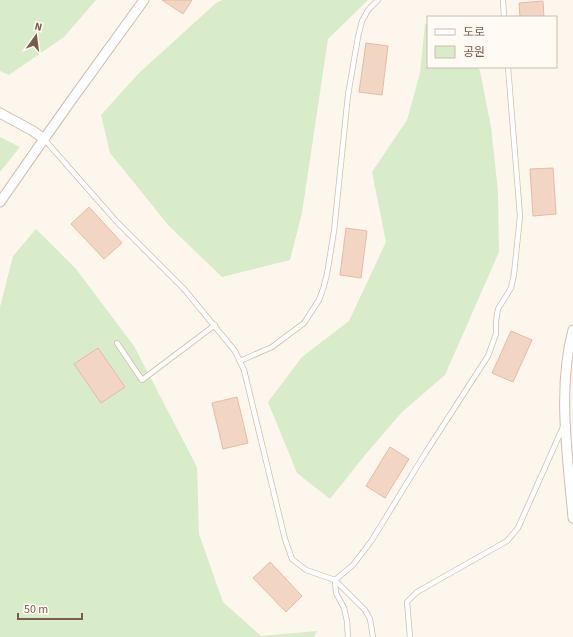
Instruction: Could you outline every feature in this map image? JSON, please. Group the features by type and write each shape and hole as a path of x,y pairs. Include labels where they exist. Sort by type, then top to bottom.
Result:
{"street":[{"path":"0,202 72,98 144,0"},
{"path":"0,113 33,131 44,139"},
{"path":"573,330 566,367 566,422 573,518"}],"lane":[{"path":"240,361 272,347 304,323 314,310 322,295 333,238 348,95 358,37 362,21 368,10 378,0"},
{"path":"503,0 504,16"},
{"path":"335,580 353,565 372,540 426,452 488,356 496,334 498,309 511,288 514,274 520,216 517,163 508,68"},
{"path":"44,139 116,222 184,289 235,351 240,361 285,539 292,559 306,570 335,580 365,610 370,619 372,637"},
{"path":"117,343 142,380 215,325"},
{"path":"410,637 407,602 417,592 507,541 518,528 566,422"},
{"path":"335,580 336,593 346,615 348,637"}],"green space":[{"path":"0,0 96,0 64,37 9,75 0,71"},
{"path":"222,0 368,0 328,39 302,213 290,260 222,277 169,226 110,153 101,115 138,74 216,3"},
{"path":"425,24 427,25 427,68 478,68 480,71 491,127 498,191 499,252 445,375 402,412 330,499 297,473 268,402 302,357 349,321 386,242 372,172 407,120 420,73"},
{"path":"0,137 20,147 0,172"},
{"path":"36,229 76,269 134,346 197,467 199,534 223,602 261,636 317,631 314,637 0,637 0,307 13,256"}],"building":[{"path":"162,0 192,0 183,14"},
{"path":"543,1 544,16 520,16 519,3"},
{"path":"366,43 388,46 382,95 359,92"},
{"path":"553,168 556,214 533,216 530,169"},
{"path":"89,207 122,243 104,259 71,224"},
{"path":"346,228 367,231 361,278 340,275"},
{"path":"511,331 532,340 513,382 492,373"},
{"path":"98,348 125,387 101,403 74,364"},
{"path":"237,397 248,443 223,449 212,403"},
{"path":"390,447 409,459 385,498 366,486"},
{"path":"270,562 302,596 286,612 253,578"}]}
